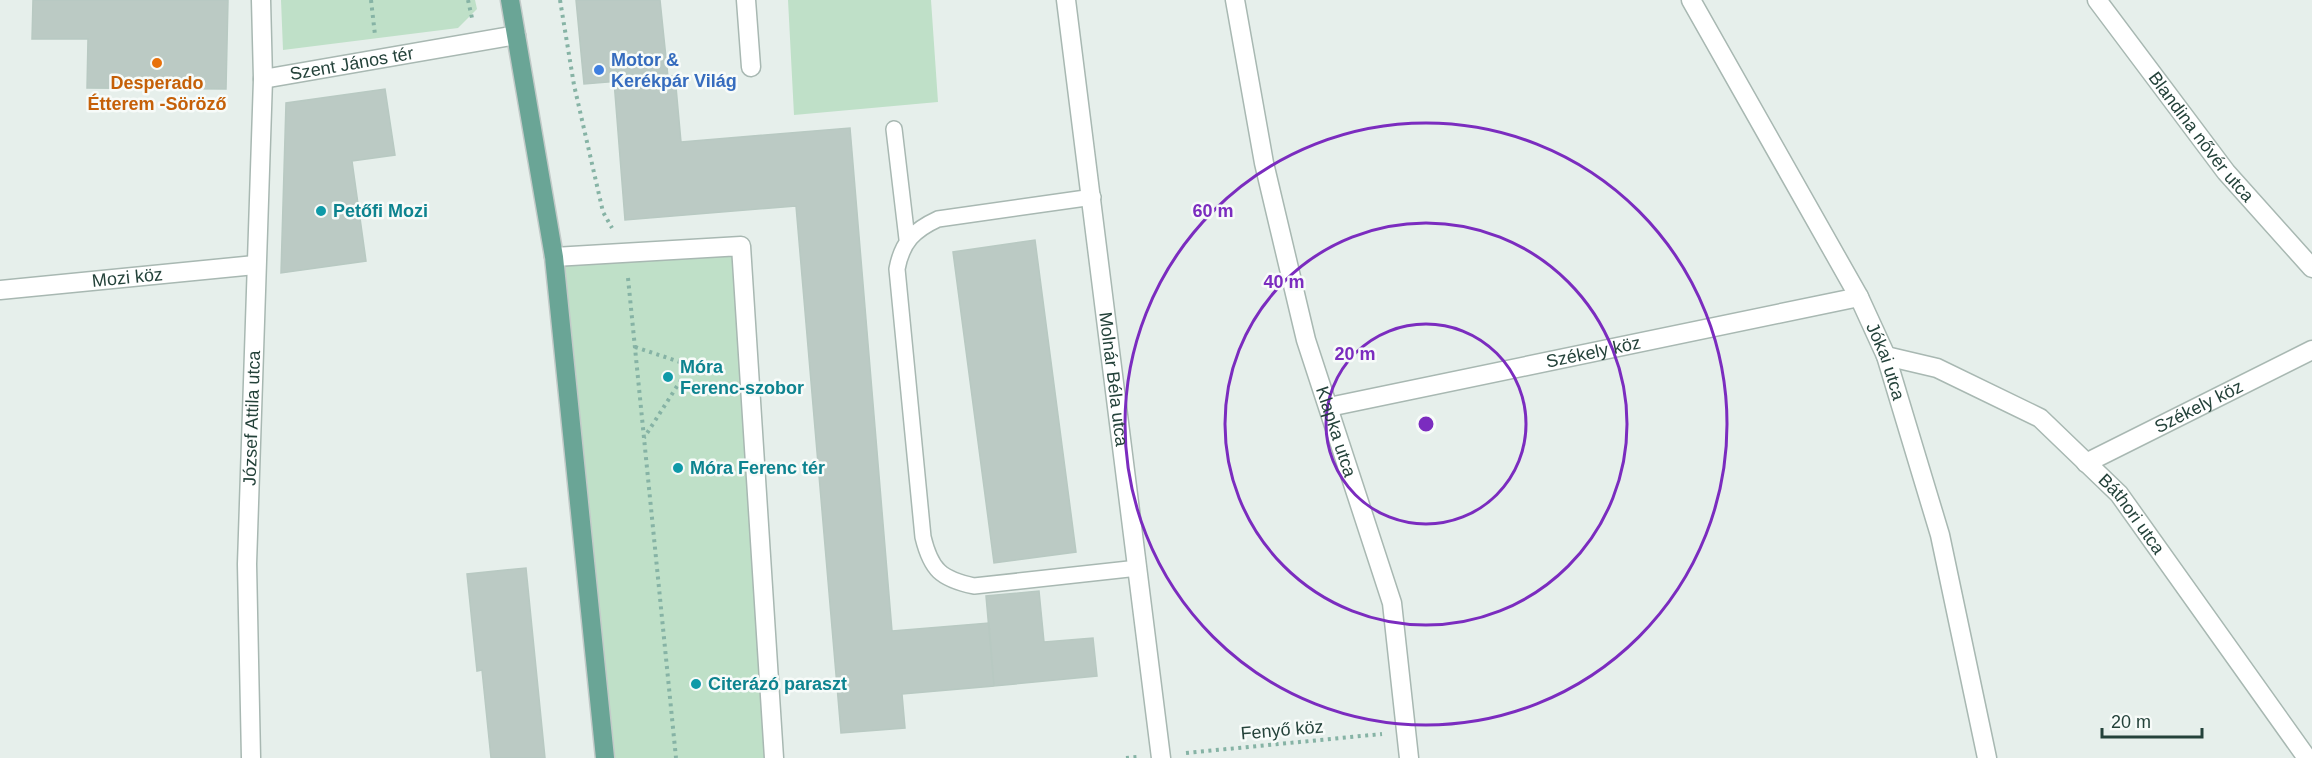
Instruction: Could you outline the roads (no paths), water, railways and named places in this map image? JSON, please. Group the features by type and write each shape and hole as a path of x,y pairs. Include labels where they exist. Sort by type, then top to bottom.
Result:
{"main road":[{"path":"510,0 530,103 554,256 605,758"}],"street":[{"name":"Szent János tér","path":"261,0 263,79 516,35"},
{"path":"746,0 751,67"},
{"name":"Molnár Béla utca","path":"1066,0 1093,197 1161,757"},
{"name":"Klapka utca","path":"1235,0 1264,163 1306,340 1392,603 1409,758"},
{"name":"Jókai utca","path":"1691,0 1859,297 1886,356 1940,535 1987,758"},
{"name":"Blandina nővér utca","path":"2097,0 2226,172 2312,268"},
{"name":"József Attila utca","path":"251,758 247,564 255,266 263,79"},
{"path":"554,256 741,246 774,758"},
{"name":"Mozi köz","path":"0,290 255,266"},
{"name":"Székely köz","path":"1329,407 1859,297"},
{"name":"Székely köz","path":"2086,463 2312,350"},
{"name":"Báthori utca","path":"1886,356 1937,368 2040,418 2119,494 2307,758"}],"lane":[{"path":"894,129 907,239"},
{"path":"1093,197 938,219 921,227 907,239 899,254 897,269 923,537 928,556 938,572 954,582 974,586 1138,568"}],"place":[{"name":"Desperado Étterem -Söröző","path":"157,63"},
{"name":"Motor & Kerékpár Világ","path":"599,70"},
{"name":"Petőfi Mozi","path":"321,211"},
{"name":"Móra Ferenc-szobor","path":"668,377"},
{"name":"Móra Ferenc tér","path":"678,468"},
{"name":"Citerázó paraszt","path":"696,684"}]}
